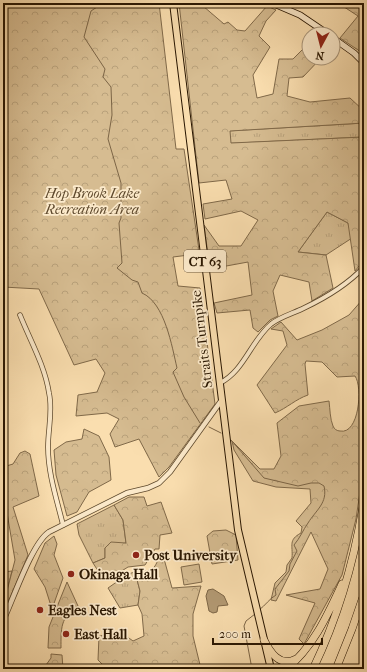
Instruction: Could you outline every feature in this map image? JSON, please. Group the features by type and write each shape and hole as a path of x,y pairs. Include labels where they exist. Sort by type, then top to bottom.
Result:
{"highway":[{"path":"313,669 338,607 356,546 364,500"},
{"path":"286,669 304,653 312,642 338,592 356,546"},
{"path":"340,669 364,594"},
{"path":"336,669 358,614"},
{"path":"264,640 272,653 282,661 293,661 304,653"}],"main road":[{"name":"Straits Turnpike","path":"173,3 238,530 271,669"},
{"path":"272,3 300,15 316,26"},
{"path":"341,44 354,53 364,63"}],"street":[{"path":"220,383 233,374 262,332 272,322 310,305 341,287 364,267"},
{"path":"20,315 49,391 51,407 48,447 49,468 63,525"},
{"path":"3,621 38,544 46,534 127,493 156,485 167,476 174,467 221,401"}],"green space":[{"name":"Hop Brook Lake Recreation Area","path":"3,3 159,3 176,149 184,149 199,250 189,252 189,255 173,257 178,286 200,288 215,404 169,467 159,477 139,439 115,447 110,434 119,419 107,413 76,416 78,395 97,392 105,373 96,359 74,365 39,289 3,287"},
{"path":"179,3 204,3 203,6 224,24 228,22 237,30 245,31 267,6 276,10 266,21 259,36 270,47 253,75 257,98 273,94 279,59 293,59 301,51 301,66 313,66 303,77 289,78 287,96 310,102 350,98 364,111 364,123 230,131 231,143 364,137 364,260 355,271 348,223 327,212 298,252 326,255 333,288 312,301 309,282 280,275 273,291 278,316 270,320 258,332 253,328 250,310 217,313 214,303 252,295 248,262 210,269 204,225 219,246 241,246 258,220 241,211 205,219 203,204 232,199 226,180 199,183"},
{"path":"338,3 364,3 364,54 341,39 358,16"},
{"path":"364,123 364,137 194,145 193,133"},
{"path":"327,212 348,223 352,238 326,255 298,252"},
{"path":"364,287 364,465 356,519 342,575 304,644 299,639 315,603 286,595 320,589 328,569 311,532 276,601 271,600 275,583 286,572 287,565 292,558 294,538 301,533 302,527 296,521 311,503 310,489 276,487 253,481 234,450 232,441 260,469 274,469 281,456 277,423 299,406 329,401 331,420 335,429 339,431 346,430 351,426 358,409 359,399 359,390 355,376 337,377 322,362 306,361 308,395 275,413 257,385 287,345 283,331 271,329 281,322 297,340 322,330 349,315 363,299 361,289"},
{"path":"84,429 99,436 109,457 111,480 89,492 77,512 67,516 56,475 54,450 66,442 82,439"},
{"path":"25,451 30,454 39,496 13,507 28,555 3,614 15,560 3,489 3,467 13,464 20,453"},
{"path":"129,497 144,497 147,506 161,502 172,533 160,535 159,549 155,549 145,565 128,567 112,577 102,577 93,563 105,558 105,548 111,542 126,543 123,520 114,505"},
{"path":"114,505 123,520 126,543 105,548 105,558 93,563 79,535 77,524"},
{"path":"226,530 236,535 238,560 212,564 207,536 213,531"},
{"path":"54,536 57,544 54,555 63,578 52,609 45,587 34,569 45,543"},
{"path":"163,555 172,588 201,586 193,614 193,636 201,669 107,669 98,660 99,636 122,633 133,641 144,636 142,614 138,605 140,591 135,572 146,571 153,568 159,558"},
{"path":"199,564 202,582 184,585 181,567"},
{"path":"12,571 3,607 3,572"},
{"path":"135,572 140,591 138,605 120,608 108,588 128,574"},
{"path":"67,582 78,606 72,610 65,619 61,635 61,648 48,648 49,627"},
{"path":"51,654 62,655 63,669 54,669 46,665 51,658"}],"shaded area":[{"path":"213,589 224,596 228,605 218,606 217,612 213,613 209,611 206,596 208,590"}],"waterway":[{"path":"103,3 91,11 84,37 105,69 103,77 111,87 112,115 108,139 121,183 121,218 119,223 122,263 117,268 132,280 138,282 142,293 150,298 162,316 170,338 177,368 173,372 184,397 200,423"},
{"path":"350,3 364,8"},
{"path":"209,427 221,433"},
{"path":"231,440 264,478 298,486 319,483 324,486 325,492 323,502 294,545 297,551 290,564 289,571 275,589 276,595 259,610"},
{"path":"252,669 244,626 246,621 255,614"}],"place":[{"name":"Post University","path":"136,555"},
{"name":"Okinaga Hall","path":"71,574"},
{"name":"Eagles Nest","path":"40,610"},
{"name":"East Hall","path":"66,634"}]}
